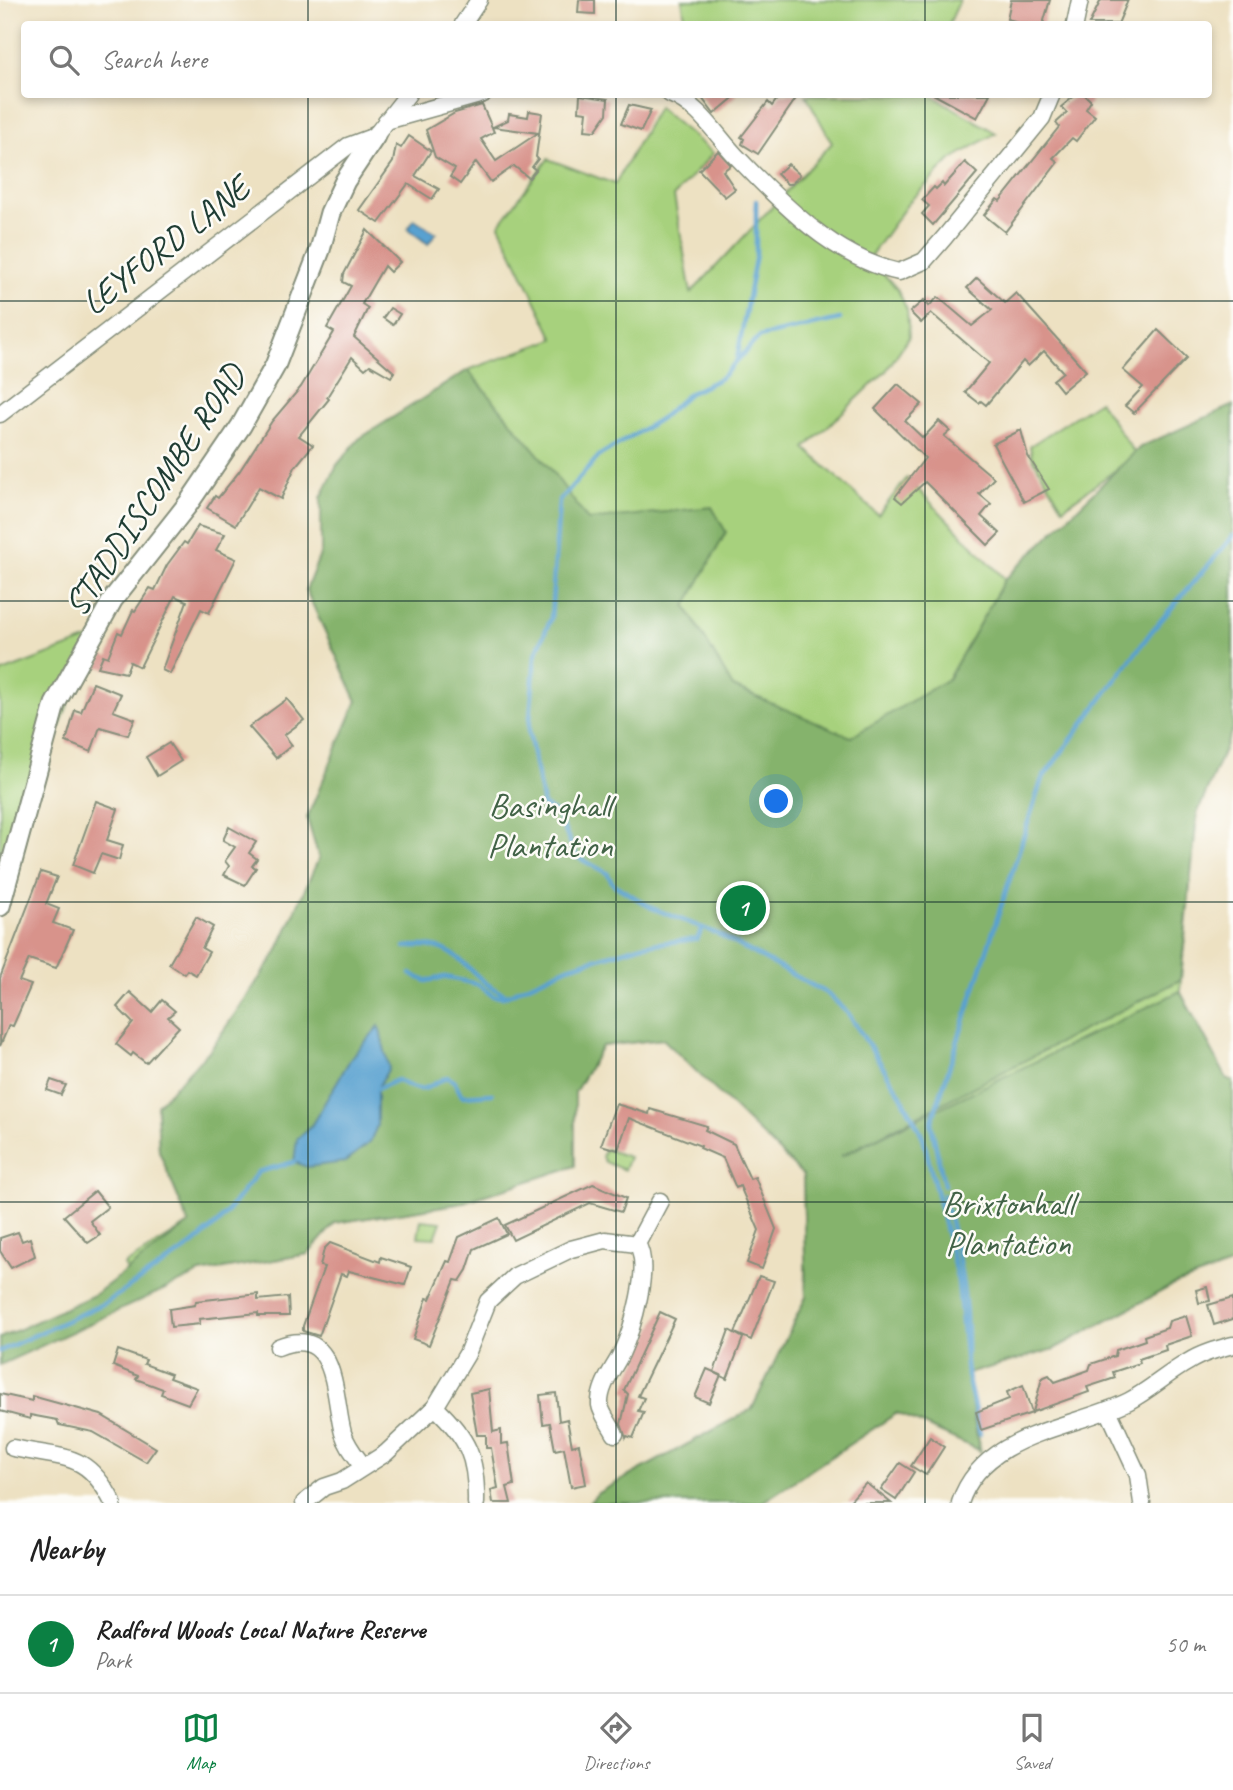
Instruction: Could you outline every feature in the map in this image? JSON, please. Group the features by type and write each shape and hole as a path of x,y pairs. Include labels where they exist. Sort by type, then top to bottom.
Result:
{"street":[{"path":"465,21 479,0"},
{"path":"1076,21 1080,0"},
{"path":"381,128 405,98"},
{"name":"LEYFORD LANE","path":"0,414 338,153 381,128 471,98"},
{"path":"675,98 715,129 735,155 799,218 867,261 900,272 924,261 944,238 1042,118 1050,98"},
{"name":"STADDISCOMBE ROAD","path":"0,906 55,704 114,599 188,504 241,426 275,366 320,250 330,213 345,181 381,128"},
{"path":"637,1244 660,1201"},
{"path":"304,1503 324,1487 342,1480 386,1453 435,1407 467,1354 488,1301 506,1283 572,1249 605,1240 637,1244"},
{"path":"615,1434 600,1406 604,1384 622,1351 645,1271 642,1252 637,1244"},
{"path":"278,1347 295,1340 304,1342 332,1368 343,1432 349,1448 363,1466"},
{"path":"960,1503 978,1472 1001,1451 1050,1429 1108,1410 1132,1399 1189,1361 1233,1345"},
{"path":"435,1407 452,1423 473,1455 477,1474 476,1503"},
{"path":"1108,1410 1138,1475 1142,1503"},
{"path":"13,1448 86,1464 99,1476 113,1503"}],"green space":[{"path":"682,0 960,0 950,21 686,21"},
{"name":"Basinghall Plantation","path":"808,98 936,98 996,133 952,159 909,202 869,258 898,290 907,310 909,337 886,371 805,448 878,515 907,478 1005,579 948,679 887,716 889,740 1233,728 1197,814 1180,991 1227,1079 1233,1081 1233,1264 1173,1285 1054,1349 967,1374 981,1452 959,1437 897,1413 761,1503 589,1503 598,1493 752,1409 806,1297 803,1175 664,1039 602,1046 575,1092 575,1166 457,1204 335,1223 308,1254 200,1273 143,1297 124,1265 189,1224 159,1151 157,1105 211,1049 276,954 319,858 307,818 357,701 306,590 321,552 321,498 337,465 359,439 468,370 554,339 499,225 548,159 615,184 658,107 713,153 674,196 691,293 832,143"},
{"name":"Basinghall Plantation","path":"468,370 549,467 588,520 712,507 726,532 686,606 733,687 851,737 948,679 1005,579 1140,447 1233,405 1233,728 1197,814 1180,980 841,1156 1180,991 1227,1079 1233,1081 1233,1264 1173,1285 1054,1349 967,1374 979,1450 897,1413 761,1503 589,1503 598,1493 752,1409 806,1297 803,1175 663,1039 602,1046 575,1092 575,1166 457,1204 335,1223 308,1254 200,1273 0,1365 0,1338 94,1295 189,1224 159,1151 157,1105 211,1049 276,954 319,858 307,818 357,701 306,590 321,552 321,498 337,465 359,439"},
{"path":"1099,401 1136,455 1063,508 1032,457 1030,446"},
{"path":"92,638 0,892 0,673"},
{"path":"605,1149 629,1157 624,1170 605,1162 602,1157"},
{"path":"421,1220 441,1222 435,1238 418,1237"}],"water":[{"path":"414,219 436,233 428,244 408,229"},
{"path":"379,1026 389,1068 377,1089 377,1126 370,1142 345,1162 307,1167 294,1162 297,1139 311,1126 351,1058"}],"building":[{"path":"579,0 595,0 595,14 578,13"},
{"path":"1011,0 1050,0 1044,21 1007,19"},
{"path":"1101,0 1128,0 1119,21 1090,21"},
{"path":"580,98 608,99 607,114 595,131 585,130 587,112 579,111"},
{"path":"702,98 733,98 714,114"},
{"path":"778,98 796,98 758,154 742,144 744,139 741,137 768,102 772,106"},
{"path":"940,98 988,98 977,118"},
{"path":"1072,98 1088,98 1091,101 1086,109 1095,116 1076,141 1072,138 1053,158 1058,162 1005,232 984,215 997,199 1000,201 1059,127 1056,123 1067,113 1061,107"},
{"path":"482,105 494,132 481,139 496,161 538,133 493,127 508,120 509,114 528,117 529,111 542,113 536,157 538,159 532,167 536,170 529,178 514,166 491,182 476,162 460,184 450,177 455,169 435,157 426,130 455,113"},
{"path":"629,105 651,110 641,131 621,124"},
{"path":"409,136 431,151 415,176 439,189 432,199 408,184 379,223 359,210 393,162 396,145 401,148"},
{"path":"718,151 731,165 723,171 735,189 725,197 699,170"},
{"path":"965,162 977,173 933,225 922,214 929,206 922,200 934,187 936,189 942,183 944,186"},
{"path":"788,164 800,175 792,184 787,184 777,174"},
{"path":"367,230 400,262 390,272 384,266 362,304 368,308 354,337 394,372 391,377 370,365 365,369 352,357 327,397 329,399 299,436 313,445 295,467 281,499 259,487 236,525 207,508 239,472 272,421 301,387 334,332 327,328 351,286 343,282 344,274"},
{"path":"977,278 1005,303 1016,293 1086,371 1062,391 1053,380 1063,372 1044,351 1028,366 1023,361 986,405 965,392 989,363 931,313 921,323 910,312 924,300 929,306 938,297 972,326 992,310 967,288"},
{"path":"390,308 400,314 393,325 383,318"},
{"path":"1158,330 1187,358 1134,413 1125,406 1143,387 1123,370"},
{"path":"898,384 922,404 905,421 923,438 939,421 950,431 944,436 994,478 979,494 991,504 981,516 1000,533 988,545 925,482 902,503 895,497 925,458 875,409"},
{"path":"1021,430 1028,456 1049,489 1024,502 993,444"},
{"path":"198,526 225,534 216,550 236,559 209,613 201,609 170,674 162,670 187,601 175,596 140,667 130,662 126,673 98,667 103,655 108,657 118,632 122,634 133,610 135,611 150,588 155,590 167,565 184,542 187,544"},
{"path":"93,683 121,694 113,711 135,719 128,735 100,727 91,752 66,742 75,710 81,712"},
{"path":"287,699 304,720 284,735 292,745 276,758 249,727"},
{"path":"169,743 181,761 157,776 146,757"},
{"path":"96,801 118,809 107,840 123,845 119,860 101,854 93,873 73,865"},
{"path":"229,827 256,842 249,853 257,859 252,866 256,868 245,885 224,875 229,866 225,861 235,847 223,840"},
{"path":"41,872 57,877 46,904 59,909 53,923 73,930 56,968 29,959 19,981 31,985 13,1026 9,1025 0,1046 0,978"},
{"path":"196,917 213,927 202,948 209,952 196,975 187,970 184,974 169,964"},
{"path":"130,992 152,1012 162,1000 175,1011 168,1017 179,1027 146,1063 133,1053 131,1056 116,1044 133,1023 117,1007"},
{"path":"51,1080 66,1085 61,1095 47,1090"},
{"path":"616,1104 649,1114 650,1109 707,1126 705,1130 734,1144 750,1179 755,1177 776,1229 762,1269 747,1263 759,1230 740,1186 736,1188 723,1158 700,1148 701,1146 629,1118 618,1150 601,1145"},
{"path":"593,1184 626,1198 621,1212 590,1203 513,1240 505,1225"},
{"path":"95,1191 108,1207 90,1221 100,1235 88,1243 64,1216"},
{"path":"499,1218 507,1234 474,1249 467,1270 460,1281 455,1280 429,1345 413,1339 427,1298 430,1299 447,1261 450,1262 459,1237"},
{"path":"18,1232 22,1241 30,1238 35,1256 11,1268 0,1251 0,1238"},
{"path":"330,1243 380,1262 381,1257 411,1267 405,1285 349,1271 347,1276 341,1274 319,1336 303,1331 303,1326 324,1267 320,1266 324,1249"},
{"path":"759,1276 774,1281 751,1340 735,1333"},
{"path":"1207,1287 1210,1301 1199,1303 1196,1290"},
{"path":"258,1294 258,1300 288,1297 289,1316 258,1316 258,1313 199,1319 200,1324 171,1327 169,1309 195,1305 196,1301"},
{"path":"1233,1298 1233,1319 1214,1325 1208,1305"},
{"path":"660,1312 675,1319 638,1396 644,1398 638,1411 644,1412 633,1438 626,1438 621,1424 628,1394 624,1390"},
{"path":"1186,1316 1192,1336 1165,1345 1166,1350 1139,1359 1140,1363 1113,1372 1115,1378 1087,1387 1089,1392 1033,1412 1042,1378 1049,1375 1055,1382 1089,1370 1091,1364 1115,1356 1116,1350 1145,1340 1144,1336 1167,1328 1169,1321"},
{"path":"729,1330 743,1338 727,1379 714,1372"},
{"path":"118,1350 146,1360 144,1364 171,1374 169,1378 197,1388 188,1404 161,1394 163,1389 136,1379 138,1376 113,1366"},
{"path":"707,1369 721,1375 709,1403 695,1397"},
{"path":"1023,1385 1032,1413 981,1430 976,1412 1009,1399 1007,1392"},
{"path":"489,1389 493,1432 501,1430 501,1444 508,1443 514,1485 507,1487 511,1503 493,1503 491,1490 498,1488 491,1448 486,1448 486,1435 477,1435 470,1393"},
{"path":"556,1393 559,1421 567,1419 572,1446 579,1444 586,1484 571,1487 564,1448 555,1450 550,1423 543,1424 540,1395"},
{"path":"0,1394 32,1401 32,1396 101,1415 156,1448 146,1462 93,1432 59,1425 57,1420 30,1415 30,1419 0,1411"},
{"path":"930,1437 944,1447 926,1475 911,1466"},
{"path":"900,1463 914,1472 896,1500 881,1490"},
{"path":"866,1483 891,1503 848,1503"}],"waterway":[{"path":"737,359 756,254 756,201"},
{"path":"840,319 759,337 721,378 688,394 660,419 600,455 559,501 551,618 535,656 529,732 543,805 557,814 577,857 607,873 613,884 652,908 718,934 828,994 848,1013 901,1095 923,1137 958,1281 967,1374"},
{"path":"944,1185 931,1124 1042,779 1151,632 1233,536"},
{"path":"411,974 426,981 445,977 477,984 493,996 503,997 568,967 643,945 697,939 703,928"},
{"path":"405,947 425,946 452,954 481,979 507,995"},
{"path":"377,1089 397,1080 413,1088 423,1089 447,1077 454,1081 462,1096 492,1094"},
{"path":"0,1351 107,1302 191,1246 219,1222 258,1172 294,1162"},
{"path":"943,1195 961,1273 967,1352"},
{"path":"967,1375 980,1434"}],"place":[{"name":"Radford Woods Local Nature Reserve","path":"743,908"}],"park label":[{"name":"Brixtonhall Plantation","path":"1008,1223"}]}
